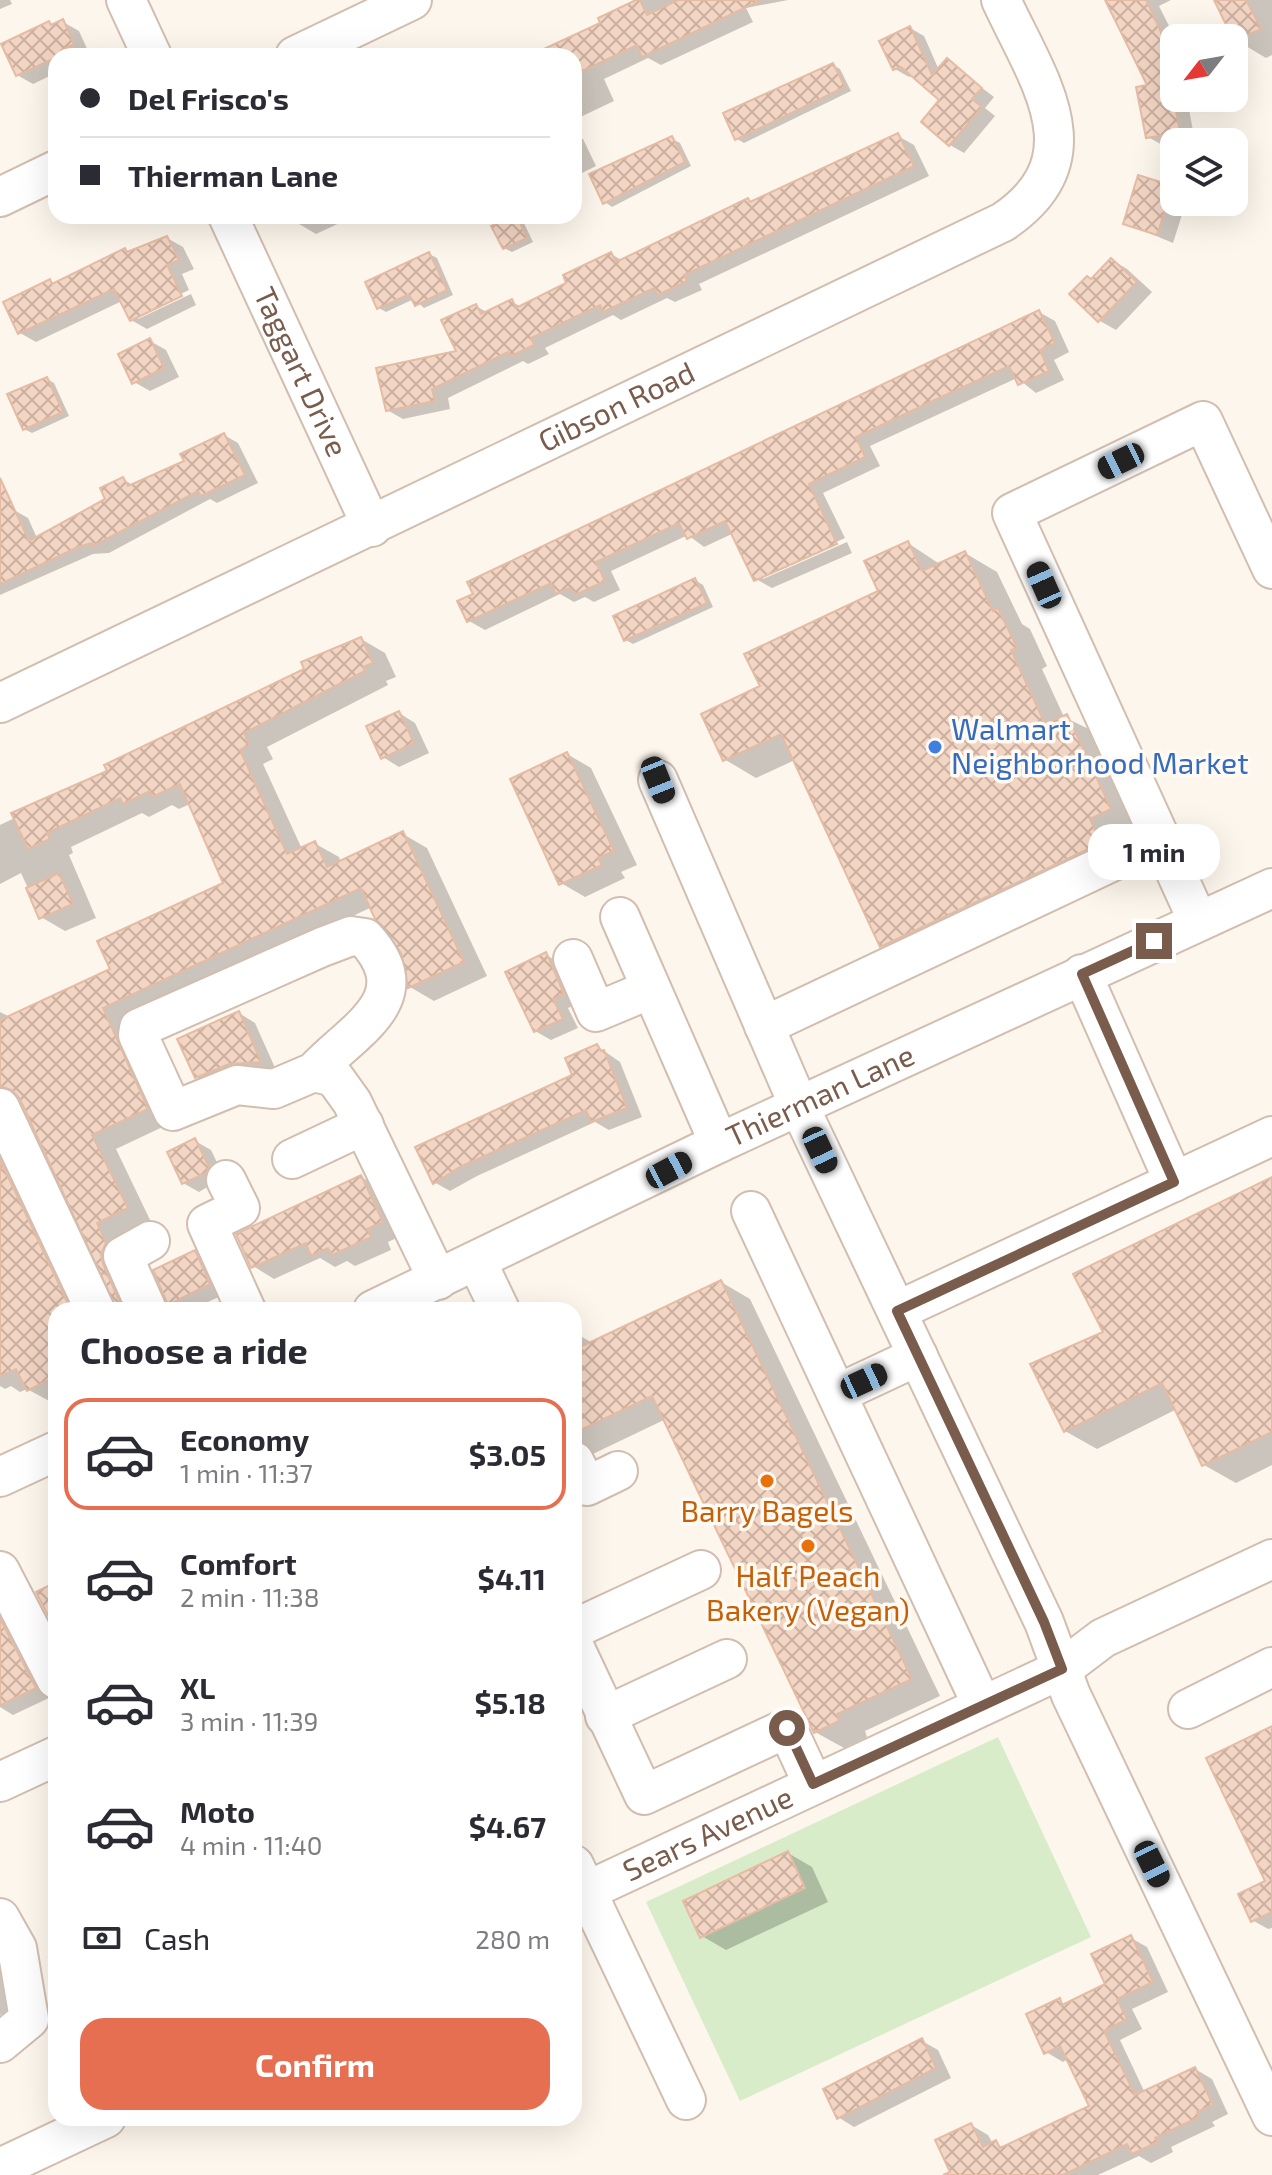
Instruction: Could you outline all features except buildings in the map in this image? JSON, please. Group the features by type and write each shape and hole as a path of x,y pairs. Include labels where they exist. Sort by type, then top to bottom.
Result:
{"street":[{"path":"126,0 148,48"},
{"path":"312,48 412,0"},
{"name":"Gibson Road","path":"0,703 1003,222 1023,208 1044,183 1053,164 1057,137 1051,106 1001,0"},
{"path":"0,197 48,174"},
{"name":"Taggart Drive","path":"232,224 372,527"},
{"path":"1198,921 1012,513 1203,421 1272,569"},
{"path":"658,780 799,1106 1044,1622 1071,1695 1272,2116"},
{"path":"764,1026 1160,839"},
{"name":"Thierman Lane","path":"414,1293 719,1143 1272,888"},
{"path":"620,917 719,1143"},
{"path":"314,1072 374,1015 387,994 388,976 378,952 365,938 351,936 322,947 139,1028 138,1035 173,1111 237,1085 274,1089 314,1072 334,1077 364,1125 414,1293"},
{"path":"573,959 596,1012 651,989"},
{"path":"1082,974 1174,1182"},
{"path":"0,1108 91,1302"},
{"path":"292,1159 364,1125"},
{"path":"897,1311 1272,1136"},
{"path":"226,1180 240,1208 207,1224 242,1302"},
{"path":"751,1211 982,1705"},
{"path":"143,1302 123,1256 150,1241"},
{"path":"414,1293 446,1302"},
{"path":"414,1293 460,1302"},
{"path":"837,1394 918,1356"},
{"path":"0,1477 48,1455"},
{"path":"582,1476 587,1486 618,1471"},
{"name":"Sears Avenue","path":"582,1883 813,1784 1062,1669 1103,1638 1272,1559"},
{"path":"582,1625 701,1570"},
{"path":"0,1571 48,1664"},
{"path":"605,1716 727,1659"},
{"path":"582,1664 644,1795 787,1728 813,1784"},
{"path":"1188,1709 1272,1667"},
{"path":"0,1782 48,1760"},
{"path":"582,1893 686,2100"},
{"path":"0,1918 17,1948 29,2019 0,2043"},
{"path":"0,2168 89,2126"}],"green space":[{"path":"998,1737 1091,1937 740,2101 646,1902"}],"place":[{"name":"Walmart Neighborhood Market","path":"935,747"},
{"name":"Barry Bagels","path":"767,1481"},
{"name":"Half Peach Bakery (Vegan)","path":"808,1546"}],"route":[{"path":"787,1728 813,1784 1062,1669 1044,1622 897,1311 1174,1182 1082,974 1154,941"}]}
